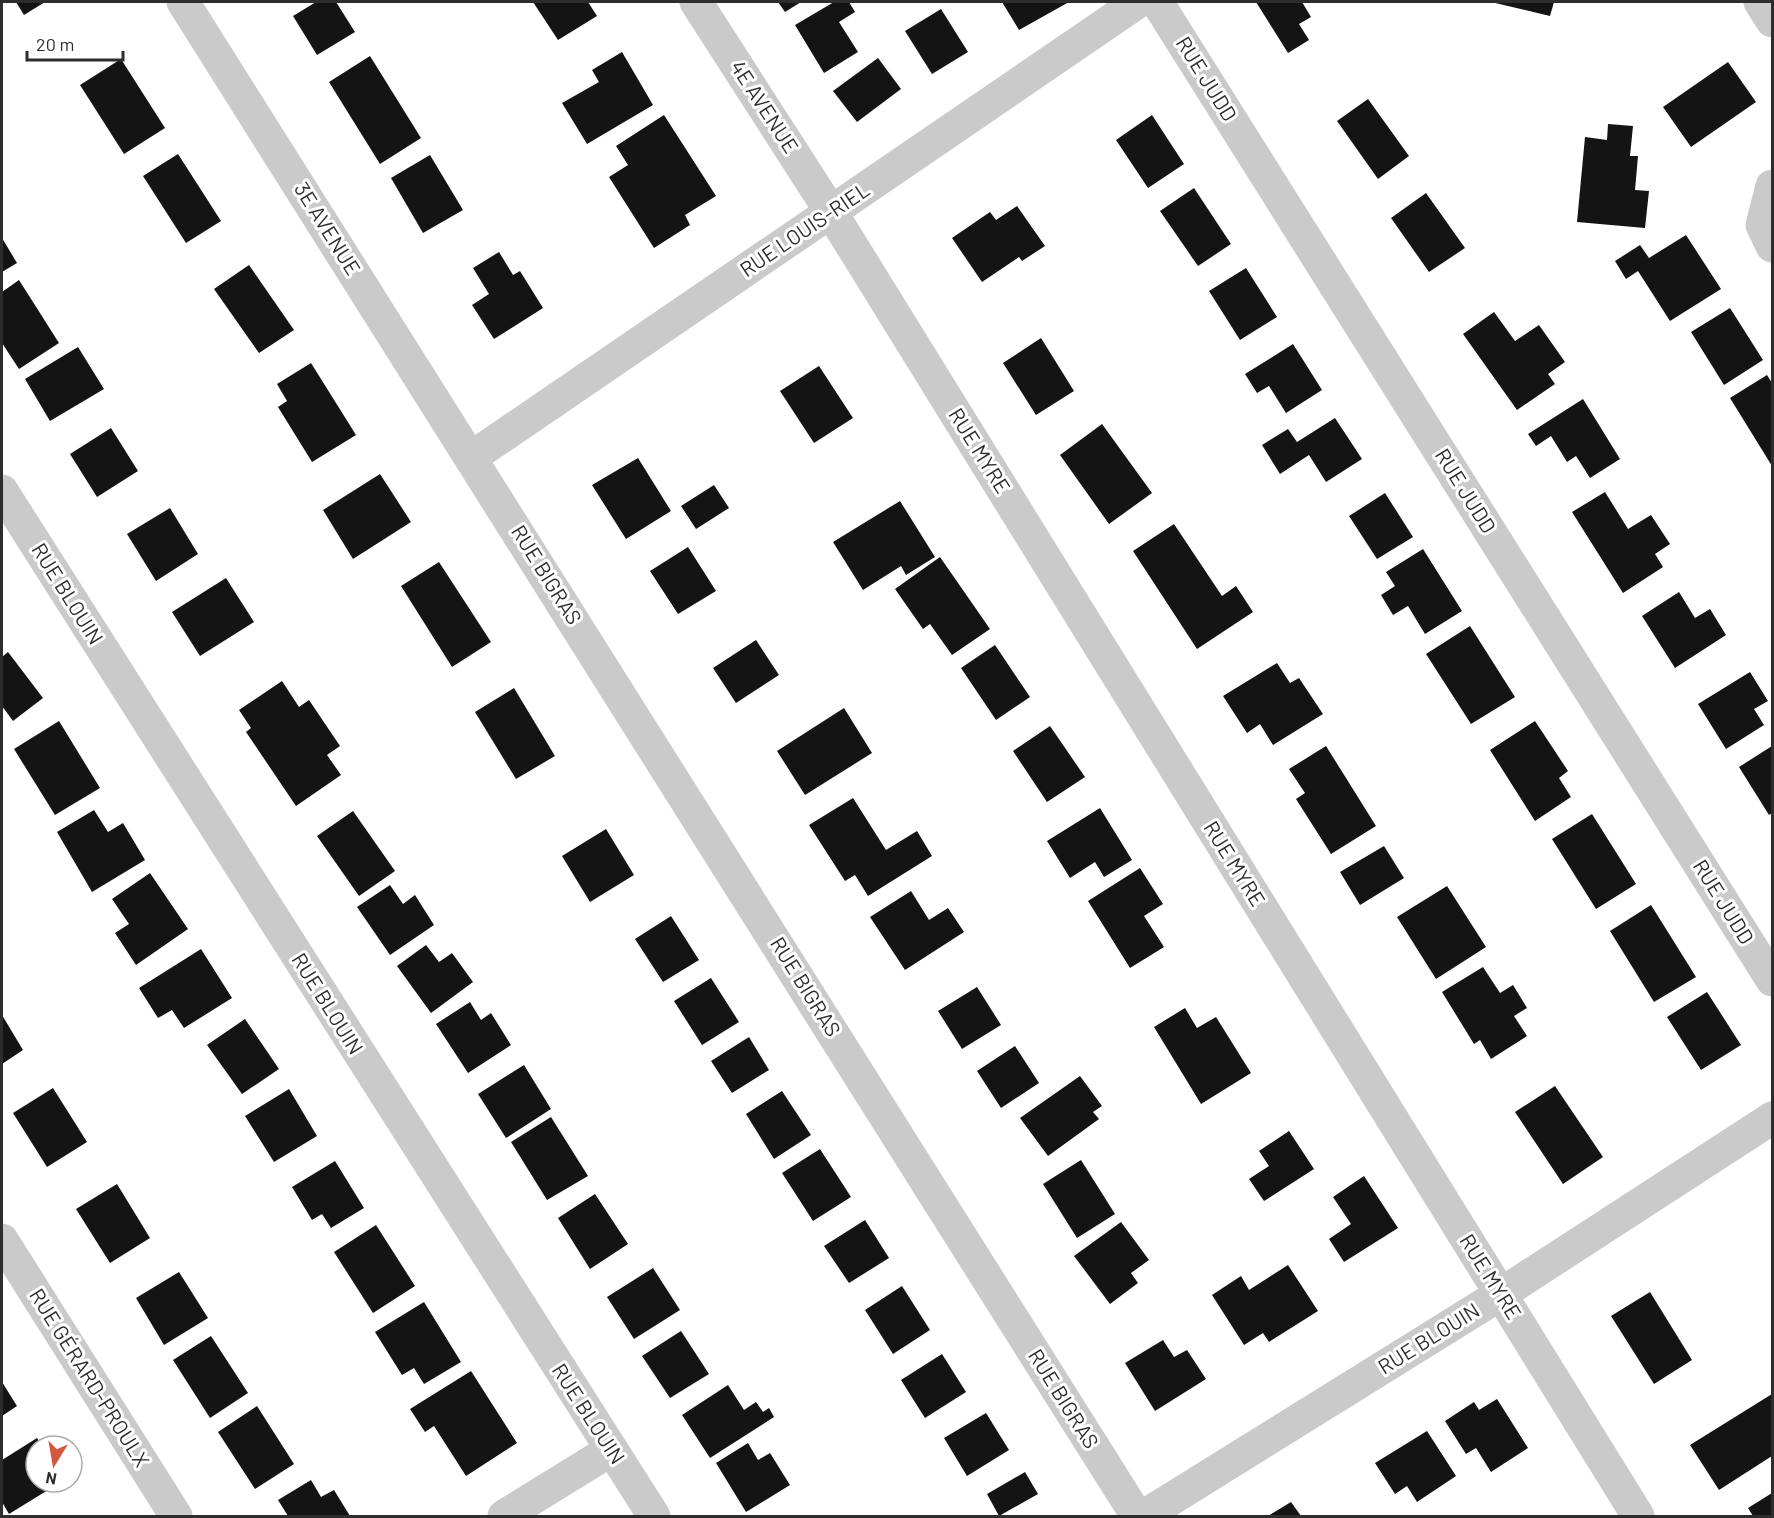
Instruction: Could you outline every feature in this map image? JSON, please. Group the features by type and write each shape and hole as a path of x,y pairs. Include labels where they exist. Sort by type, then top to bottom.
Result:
{"street":[{"name":"3E AVENUE","path":"183,2 472,458"},
{"name":"4E AVENUE","path":"696,2 831,212"},
{"name":"RUE LOUIS-RIEL","path":"472,458 1138,2"},
{"name":"RUE JUDD","path":"1157,2 1773,980"},
{"path":"1760,2 1773,21"},
{"path":"1773,186 1762,225 1773,246"},
{"name":"RUE MYRE","path":"831,212 1638,1516"},
{"name":"RUE BIGRAS","path":"472,458 1137,1516"},
{"name":"RUE BLOUIN","path":"2,491 654,1516"},
{"name":"RUE BLOUIN","path":"1144,1516 1500,1294 1773,1118"},
{"name":"RUE GÉRARD-PROULX","path":"2,1240 176,1516"},
{"path":"504,1516 611,1450"}],"building":[{"path":"16,2 45,2 24,15"},
{"path":"316,2 336,2 355,32 317,55 293,16"},
{"path":"533,2 588,2 597,16 558,40"},
{"path":"778,2 801,2 785,12"},
{"path":"834,2 849,2 855,12 839,22 858,52 824,73 795,25"},
{"path":"1002,2 1069,2 1019,30"},
{"path":"1256,2 1302,2 1311,17 1299,24 1309,40 1288,53"},
{"path":"1491,2 1554,2 1550,16"},
{"path":"941,9 968,52 932,74 905,31"},
{"path":"622,52 653,105 587,144 562,103 599,82 592,70"},
{"path":"370,56 421,138 380,164 329,82"},
{"path":"878,58 901,89 857,122 833,91"},
{"path":"121,59 165,128 124,154 80,85"},
{"path":"1728,62 1756,102 1691,147 1663,107"},
{"path":"1368,99 1409,156 1378,179 1337,121"},
{"path":"664,115 716,196 685,215 690,225 654,248 609,177 628,165 616,146"},
{"path":"1152,115 1184,164 1148,188 1116,140"},
{"path":"1608,124 1633,126 1630,156 1638,156 1635,190 1649,191 1645,228 1577,222 1585,137 1607,140"},
{"path":"178,154 221,221 186,243 143,176"},
{"path":"430,155 463,210 423,233 391,178"},
{"path":"1194,188 1231,244 1198,266 1160,211"},
{"path":"1426,193 1465,248 1429,272 1391,218"},
{"path":"1017,206 1045,246 1022,261 1019,257 982,282 952,238 990,212 996,220"},
{"path":"1686,235 1721,289 1670,321 1638,271 1626,279 1615,261 1640,245 1649,258"},
{"path":"2,238 17,263 2,272"},
{"path":"499,252 513,275 520,271 543,308 494,339 472,305 489,294 473,268"},
{"path":"249,265 294,330 259,353 214,289"},
{"path":"1246,268 1277,317 1240,340 1209,291"},
{"path":"19,280 59,343 19,369 2,343 2,292"},
{"path":"1730,308 1763,360 1724,385 1691,332"},
{"path":"1494,312 1515,341 1539,325 1565,362 1548,374 1555,384 1517,410 1463,334"},
{"path":"1041,338 1074,391 1036,415 1003,363"},
{"path":"1293,344 1322,390 1286,413 1269,386 1257,393 1245,374"},
{"path":"78,347 104,389 50,421 25,379"},
{"path":"311,363 356,435 312,462 278,407 287,401 277,384"},
{"path":"819,366 853,418 814,443 780,391"},
{"path":"1767,375 1772,383 1772,466 1730,398"},
{"path":"1583,399 1620,459 1590,478 1576,456 1567,462 1551,436 1536,446 1528,434"},
{"path":"1335,418 1362,459 1326,482 1309,455 1280,474 1262,445 1288,429 1297,442"},
{"path":"1102,424 1152,493 1109,524 1060,455"},
{"path":"111,428 138,471 97,497 70,454"},
{"path":"638,458 671,511 626,539 592,485"},
{"path":"380,474 411,522 353,559 323,510"},
{"path":"714,485 729,508 696,529 681,506"},
{"path":"1605,492 1628,529 1651,515 1670,544 1655,554 1663,567 1623,593 1572,512"},
{"path":"1385,493 1413,537 1377,559 1349,516"},
{"path":"900,501 935,557 906,575 901,566 863,590 833,542"},
{"path":"170,508 198,554 156,581 127,534"},
{"path":"1174,524 1222,596 1236,586 1253,612 1197,649 1133,551"},
{"path":"688,547 716,591 678,614 650,571"},
{"path":"1423,549 1462,611 1425,634 1408,606 1393,615 1381,595 1395,586 1386,572"},
{"path":"940,557 990,629 952,655 930,624 923,629 895,589"},
{"path":"439,562 491,642 452,667 401,586"},
{"path":"226,578 254,622 200,656 172,612"},
{"path":"1679,592 1695,618 1710,609 1726,635 1675,668 1642,616"},
{"path":"1470,626 1515,697 1471,724 1426,654"},
{"path":"756,640 779,675 736,703 713,668"},
{"path":"995,645 1030,697 996,720 961,668"},
{"path":"8,652 43,698 13,721 2,706 2,657"},
{"path":"1277,663 1290,683 1299,678 1323,714 1273,745 1260,724 1247,733 1223,696"},
{"path":"1750,672 1768,701 1754,709 1764,725 1726,749 1698,704"},
{"path":"282,681 299,707 309,700 340,746 327,755 341,775 296,806 246,732 251,728 239,710"},
{"path":"514,688 555,756 516,779 475,712"},
{"path":"844,708 872,753 805,795 777,751"},
{"path":"59,721 100,788 55,815 14,749"},
{"path":"1535,721 1568,771 1559,778 1571,797 1535,821 1490,750"},
{"path":"1050,726 1085,777 1047,802 1013,751"},
{"path":"1326,746 1376,826 1331,854 1296,799 1305,793 1289,769"},
{"path":"1772,746 1772,813 1769,815 1739,767"},
{"path":"853,798 886,850 917,831 932,856 868,896 855,875 845,881 809,825"},
{"path":"1100,808 1132,860 1104,877 1095,862 1070,878 1047,841"},
{"path":"94,810 108,832 123,823 145,860 92,892 57,832"},
{"path":"353,811 395,871 359,896 317,836"},
{"path":"1592,814 1636,884 1596,909 1552,839"},
{"path":"606,829 634,875 590,902 562,856"},
{"path":"1384,846 1404,878 1360,905 1340,872"},
{"path":"1140,868 1163,904 1144,916 1164,947 1130,968 1088,901"},
{"path":"150,873 188,929 136,965 115,933 129,924 112,899"},
{"path":"390,885 403,904 415,895 434,925 390,955 357,907"},
{"path":"1447,886 1486,947 1436,979 1397,917"},
{"path":"911,891 929,920 948,908 964,932 905,970 870,917"},
{"path":"1651,905 1696,977 1654,1002 1610,931"},
{"path":"671,916 699,960 663,982 635,939"},
{"path":"426,945 439,962 452,953 473,982 431,1013 397,966"},
{"path":"201,949 232,998 184,1028 172,1010 158,1018 139,988"},
{"path":"1483,967 1500,993 1513,985 1527,1008 1514,1016 1527,1036 1491,1059 1480,1040 1474,1044 1442,992"},
{"path":"711,978 739,1022 702,1045 674,1001"},
{"path":"977,987 1001,1025 962,1049 938,1011"},
{"path":"1707,992 1741,1045 1701,1070 1667,1017"},
{"path":"470,1002 481,1020 491,1013 511,1045 468,1073 436,1024"},
{"path":"1185,1008 1197,1028 1216,1017 1251,1073 1201,1104 1154,1027"},
{"path":"2,1015 23,1050 2,1064"},
{"path":"245,1019 279,1069 242,1094 207,1045"},
{"path":"749,1037 769,1070 732,1093 711,1061"},
{"path":"1015,1046 1039,1083 1001,1108 977,1071"},
{"path":"524,1065 551,1109 506,1138 478,1094"},
{"path":"1080,1076 1102,1106 1093,1112 1099,1119 1048,1156 1020,1118"},
{"path":"1555,1086 1603,1157 1563,1184 1515,1112"},
{"path":"53,1088 87,1142 47,1167 13,1113"},
{"path":"289,1089 317,1136 274,1162 245,1116"},
{"path":"782,1091 811,1135 774,1159 746,1114"},
{"path":"551,1117 588,1176 547,1200 511,1142"},
{"path":"1289,1131 1314,1169 1264,1201 1249,1179 1269,1166 1259,1151"},
{"path":"820,1149 851,1197 813,1221 782,1173"},
{"path":"1081,1160 1115,1214 1077,1238 1043,1184"},
{"path":"335,1161 364,1208 331,1228 322,1214 312,1220 292,1187"},
{"path":"1364,1176 1398,1228 1344,1262 1329,1239 1351,1224 1333,1197"},
{"path":"117,1184 150,1238 110,1263 76,1209"},
{"path":"595,1194 628,1244 590,1269 558,1218"},
{"path":"865,1220 889,1258 849,1283 824,1246"},
{"path":"1121,1222 1149,1260 1131,1273 1138,1283 1110,1304 1074,1256"},
{"path":"376,1225 415,1286 373,1313 334,1252"},
{"path":"1288,1265 1318,1311 1269,1342 1263,1333 1244,1345 1212,1295 1241,1276 1249,1290"},
{"path":"653,1268 680,1310 634,1339 607,1297"},
{"path":"179,1272 208,1318 164,1345 136,1298"},
{"path":"902,1286 930,1330 893,1354 865,1310"},
{"path":"1650,1292 1692,1360 1654,1384 1611,1316"},
{"path":"424,1302 461,1362 424,1384 414,1368 402,1375 375,1332"},
{"path":"681,1331 709,1374 670,1398 642,1356"},
{"path":"211,1336 248,1393 210,1418 173,1360"},
{"path":"1163,1340 1174,1357 1187,1350 1206,1379 1155,1411 1125,1363"},
{"path":"942,1354 966,1392 925,1418 901,1380"},
{"path":"471,1371 517,1443 466,1476 434,1426 425,1432 410,1409"},
{"path":"2,1382 17,1406 2,1416"},
{"path":"728,1385 744,1410 756,1402 763,1412 769,1408 774,1417 710,1458 682,1415"},
{"path":"1772,1394 1772,1456 1719,1490 1690,1445"},
{"path":"1497,1399 1528,1448 1491,1472 1476,1448 1466,1454 1445,1421 1474,1402 1479,1410"},
{"path":"257,1406 294,1464 255,1489 218,1432"},
{"path":"986,1413 1009,1450 967,1476 944,1438"},
{"path":"1427,1431 1456,1476 1417,1502 1407,1486 1395,1494 1375,1463"},
{"path":"748,1443 758,1460 770,1453 790,1485 746,1512 716,1463"},
{"path":"24,1446 24,1494 42,1494 9,1514 2,1502 2,1460"},
{"path":"1025,1472 1038,1494 999,1516 987,1494"},
{"path":"311,1480 321,1497 334,1490 350,1516 288,1516 278,1500"},
{"path":"1772,1493 1772,1516 1753,1516 1748,1508"},
{"path":"1291,1502 1301,1516 1268,1516"}]}
